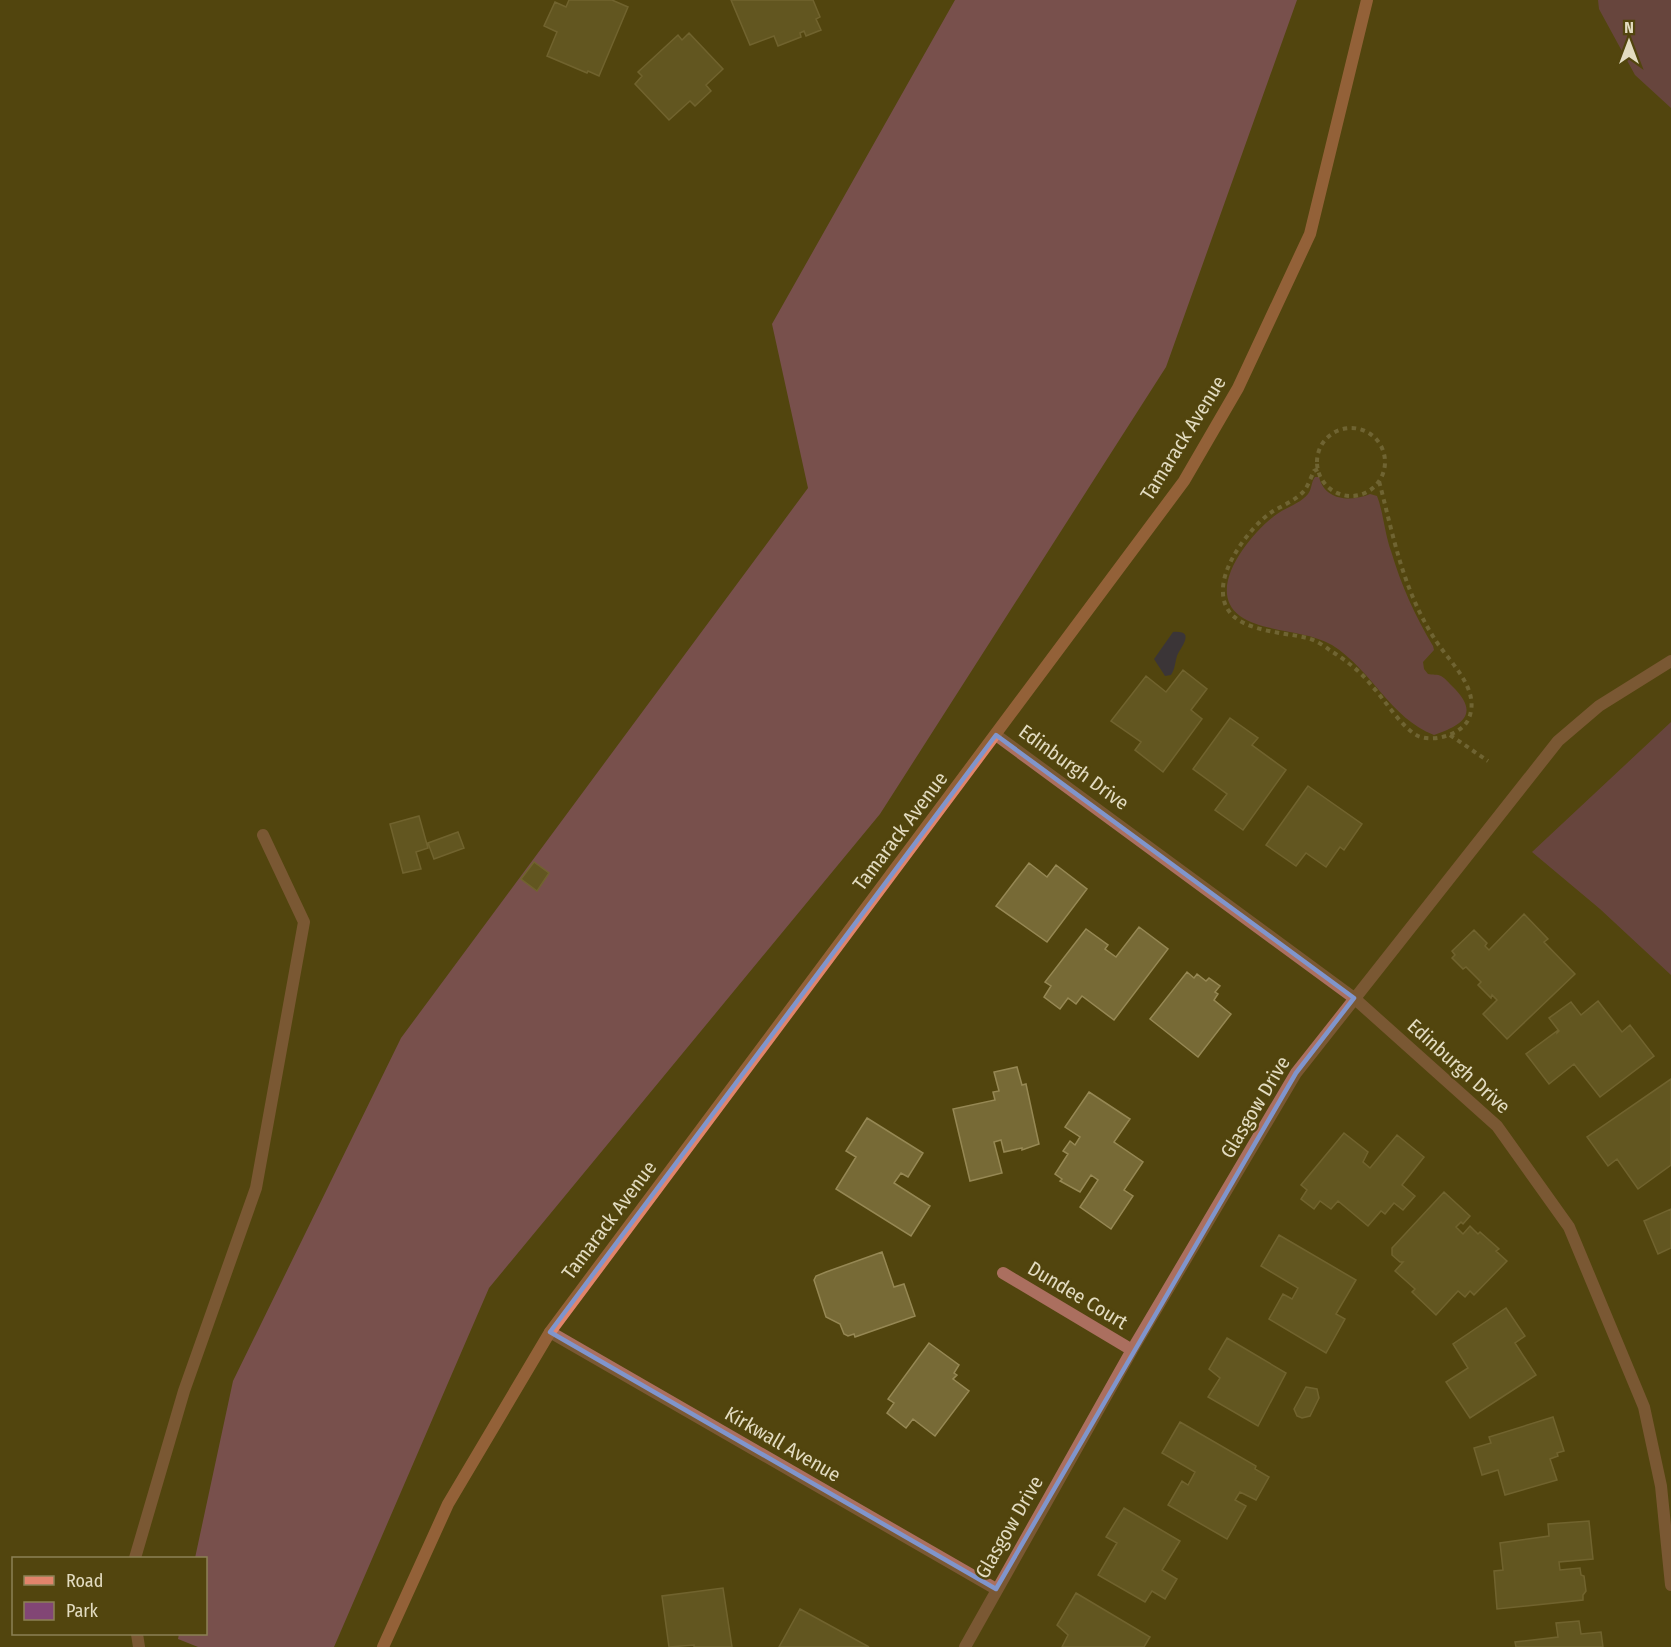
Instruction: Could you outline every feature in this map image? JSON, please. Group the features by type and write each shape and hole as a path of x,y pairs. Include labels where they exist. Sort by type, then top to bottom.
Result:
{"main road":[{"name":"Tamarack Avenue","path":"383,1647 448,1504 550,1332 1184,481 1238,388 1310,234 1367,0"}],"street":[{"name":"Glasgow Drive","path":"964,1647 1132,1350 1296,1073 1558,741 1599,706 1671,661"},
{"name":"Edinburgh Drive","path":"996,735 1354,998 1497,1126 1569,1227 1644,1407 1661,1486 1671,1585"},
{"path":"135,1557 184,1391 256,1188 304,922 263,835"},
{"name":"Dundee Court","path":"1003,1273 1132,1350"},
{"name":"Kirkwall Avenue","path":"550,1332 996,1589"}],"path":[{"path":"1347,428 1358,428 1368,432 1383,449 1386,460 1384,471 1372,489 1351,496 1340,494 1330,488 1318,469 1321,447 1327,438 1347,428"},
{"path":"1318,469 1314,471 1305,490 1270,513 1248,534 1233,558 1223,583 1222,594 1227,607 1236,618 1248,625 1311,639 1347,661 1371,684 1402,722 1418,736 1434,739 1461,729 1469,718 1471,700 1465,681 1436,641 1407,585 1393,542 1379,481"},
{"path":"1449,734 1488,761"}],"highlighted area":[{"path":"996,735 1354,998 1296,1073 996,1589 550,1332"}],"green space":[{"path":"1598,0 1671,0 1671,108 1635,75 1599,9"},
{"path":"1315,477 1319,477 1327,491 1340,498 1363,497 1370,494 1377,496 1399,576 1414,612 1433,646 1434,650 1423,662 1424,669 1428,674 1444,678 1465,704 1467,711 1465,717 1453,727 1434,735 1419,727 1393,706 1359,668 1332,645 1309,636 1250,621 1240,616 1230,605 1227,591 1229,576 1245,547 1267,522 1305,497"},
{"path":"1671,722 1671,975 1600,909 1532,852"}],"shaded area":[{"path":"955,0 1297,0 1166,367 880,814 489,1288 334,1647 198,1647 178,1639 179,1635 207,1635 207,1557 195,1557 233,1381 401,1038 808,488 772,324"},
{"path":"1173,632 1180,632 1186,637 1171,675 1165,676 1154,659"}],"building":[{"path":"569,0 612,0 628,7 599,76 547,56 557,32 544,26 555,2 566,7"},
{"path":"731,0 813,0 820,17 816,19 821,30 806,36 804,31 800,33 801,37 778,46 774,36 750,45"},
{"path":"689,33 723,69 706,85 711,91 695,106 690,101 669,120 635,84 642,76 638,72 678,35 682,40"},
{"path":"1183,670 1207,689 1191,710 1202,719 1163,772 1135,750 1141,742 1111,721 1146,676 1166,692"},
{"path":"1230,718 1258,738 1252,745 1286,770 1243,830 1215,810 1227,794 1193,769"},
{"path":"1308,786 1362,824 1344,850 1340,847 1326,867 1306,853 1296,866 1266,845"},
{"path":"419,816 428,848 416,852 421,869 403,873 390,824"},
{"path":"458,832 464,848 434,859 428,843"},
{"path":"534,862 549,873 537,891 521,879"},
{"path":"1029,863 1047,877 1056,865 1087,889 1047,942 996,906"},
{"path":"1524,914 1548,939 1544,942 1575,974 1507,1039 1483,1014 1497,1000 1492,995 1491,998 1478,985 1481,982 1466,967 1463,969 1452,958 1455,955 1452,951 1474,930 1487,943 1485,946 1489,950"},
{"path":"1139,927 1168,949 1114,1020 1082,996 1076,1004 1068,998 1060,1009 1044,997 1051,986 1045,982 1086,929 1108,945 1105,949 1116,957"},
{"path":"1187,972 1194,978 1197,974 1206,981 1209,978 1220,986 1215,992 1218,994 1214,1000 1231,1014 1198,1057 1150,1019"},
{"path":"1598,1001 1622,1032 1630,1025 1654,1056 1600,1097 1574,1064 1549,1084 1526,1054 1559,1031 1549,1018 1571,1002 1581,1015"},
{"path":"1017,1067 1022,1085 1026,1084 1039,1144 1022,1150 1022,1148 1004,1152 1001,1140 994,1142 1002,1173 970,1181 953,1109 995,1100 993,1092 999,1091 994,1072"},
{"path":"1671,1079 1671,1165 1638,1189 1617,1159 1608,1166 1587,1137"},
{"path":"1089,1092 1130,1119 1114,1142 1143,1162 1124,1190 1133,1196 1111,1229 1080,1207 1098,1180 1091,1175 1080,1192 1060,1181 1062,1179 1055,1174 1068,1154 1063,1151 1070,1141 1075,1145 1080,1137 1065,1127"},
{"path":"867,1118 923,1153 908,1177 901,1173 894,1183 930,1206 911,1236 836,1189 856,1157 846,1151"},
{"path":"1344,1133 1368,1152 1363,1162 1370,1168 1397,1135 1424,1157 1402,1185 1415,1196 1403,1210 1394,1203 1385,1214 1381,1211 1368,1226 1338,1201 1331,1209 1320,1201 1314,1209 1301,1199 1307,1190 1301,1185"},
{"path":"1444,1192 1470,1216 1463,1224 1461,1222 1456,1227 1463,1234 1470,1226 1478,1234 1480,1232 1499,1249 1496,1251 1507,1261 1474,1295 1470,1291 1465,1297 1458,1291 1436,1315 1412,1292 1415,1289 1395,1271 1403,1262 1392,1255 1392,1248"},
{"path":"1671,1209 1671,1248 1658,1254 1644,1221"},
{"path":"1279,1235 1356,1280 1336,1314 1345,1319 1326,1353 1269,1319 1283,1294 1292,1299 1298,1288 1261,1266"},
{"path":"882,1252 894,1287 904,1284 915,1316 855,1337 854,1334 848,1336 844,1334 840,1324 826,1317 814,1280 816,1276"},
{"path":"1506,1308 1525,1336 1515,1343 1536,1375 1470,1418 1446,1382 1468,1368 1453,1344"},
{"path":"1227,1338 1286,1373 1258,1426 1208,1397 1220,1378 1209,1369"},
{"path":"929,1343 959,1365 954,1373 957,1375 953,1379 969,1391 935,1436 913,1419 906,1428 887,1413 894,1403 888,1399"},
{"path":"1306,1387 1317,1389 1319,1398 1310,1416 1302,1418 1297,1416 1294,1409"},
{"path":"1553,1417 1564,1451 1550,1459 1557,1480 1505,1495 1498,1470 1482,1475 1474,1448 1491,1443 1489,1437"},
{"path":"1180,1422 1256,1466 1255,1469 1269,1477 1256,1500 1240,1492 1235,1500 1246,1506 1227,1539 1168,1505 1182,1481 1188,1485 1195,1472 1162,1453"},
{"path":"1124,1508 1180,1541 1162,1570 1177,1579 1165,1599 1152,1591 1145,1602 1098,1575 1117,1543 1106,1537"},
{"path":"1589,1521 1593,1559 1559,1562 1560,1570 1580,1568 1581,1575 1584,1576 1586,1591 1583,1600 1497,1609 1494,1571 1503,1570 1500,1543 1549,1536 1548,1524"},
{"path":"723,1588 732,1647 694,1647 694,1645 669,1647 662,1596"},
{"path":"1076,1593 1150,1637 1144,1647 1062,1647 1068,1635 1057,1625"},
{"path":"800,1609 869,1647 779,1647"},
{"path":"1579,1621 1581,1634 1601,1632 1603,1647 1516,1647 1515,1642 1558,1637 1556,1623"}]}
